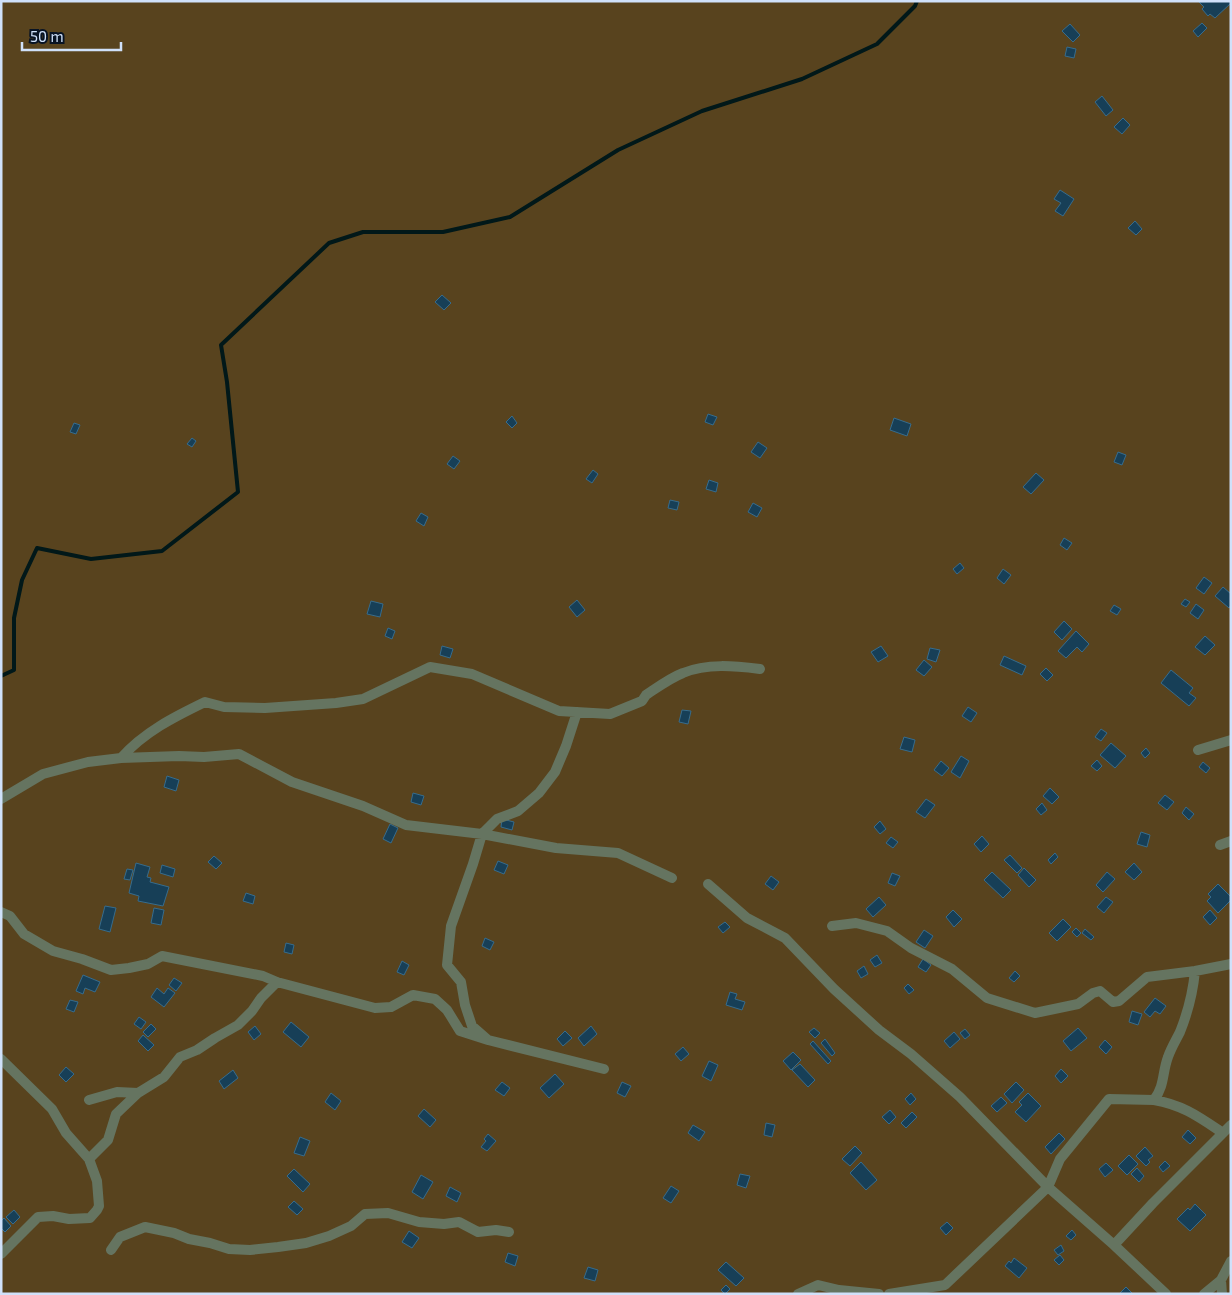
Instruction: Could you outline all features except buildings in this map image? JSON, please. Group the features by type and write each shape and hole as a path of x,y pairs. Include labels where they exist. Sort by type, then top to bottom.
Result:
{"street":[{"path":"121,758 129,749 161,724 205,702 224,707 265,708 336,703 363,699 430,667 472,674 559,711 610,714 642,700 646,694 683,673 703,667 738,666 760,669"},
{"path":"488,1040 472,1026 465,1005 461,982 447,965 451,926 482,834 497,819 518,811 539,793 550,779 566,746 577,712"},
{"path":"1198,750 1231,740"},
{"path":"1,799 43,774 88,762 121,758 204,757 239,754 292,782 363,806 406,824 482,834 556,848 618,853 672,878"},
{"path":"1220,846 1231,842"},
{"path":"708,884 747,918 785,938 834,989 879,1030 911,1054 960,1097 1048,1188 1114,1245 1166,1294"},
{"path":"1,912 10,916 24,934 53,951 82,958 110,970 148,964 162,956 185,959 263,976 277,982 375,1008 391,1007 412,995 435,1000 448,1010 460,1032 604,1069"},
{"path":"832,926 856,923 887,931 911,948 952,969 987,998 1035,1013 1078,1004 1093,993 1100,991 1113,1002 1119,1001 1147,977 1231,964"},
{"path":"1154,1100 1160,1093 1167,1058 1186,1015 1193,989 1195,971"},
{"path":"89,1159 108,1140 116,1114 138,1093 164,1077 180,1057 197,1050 238,1025 277,982"},
{"path":"1,1059 52,1109 66,1134 89,1159 97,1181 99,1206 90,1218 38,1217 1,1254"},
{"path":"89,1100 117,1092 138,1093"},
{"path":"889,1294 944,1285 1048,1188 1060,1159 1109,1099 1154,1100 1171,1103 1228,1130 1153,1203 1114,1245"},
{"path":"111,1250 120,1238 145,1227 174,1233 229,1249 250,1250 278,1247 306,1243 329,1236 350,1226 365,1214 388,1213 419,1222 444,1224 459,1222 478,1232 496,1230 509,1232"},
{"path":"1204,1294 1221,1280 1231,1262"},
{"path":"1221,1280 1222,1294"},
{"path":"798,1294 818,1285 839,1290 879,1294"}],"shaded area":[{"path":"1,1 1231,1 1231,1294 1,1294"}],"waterway":[{"path":"1,676 14,670 14,618 22,580 37,548 91,559 162,551 238,492 227,382 221,345 329,243 363,232 443,232 510,217 618,150 702,111 802,79 877,44 915,6 917,1"}]}
